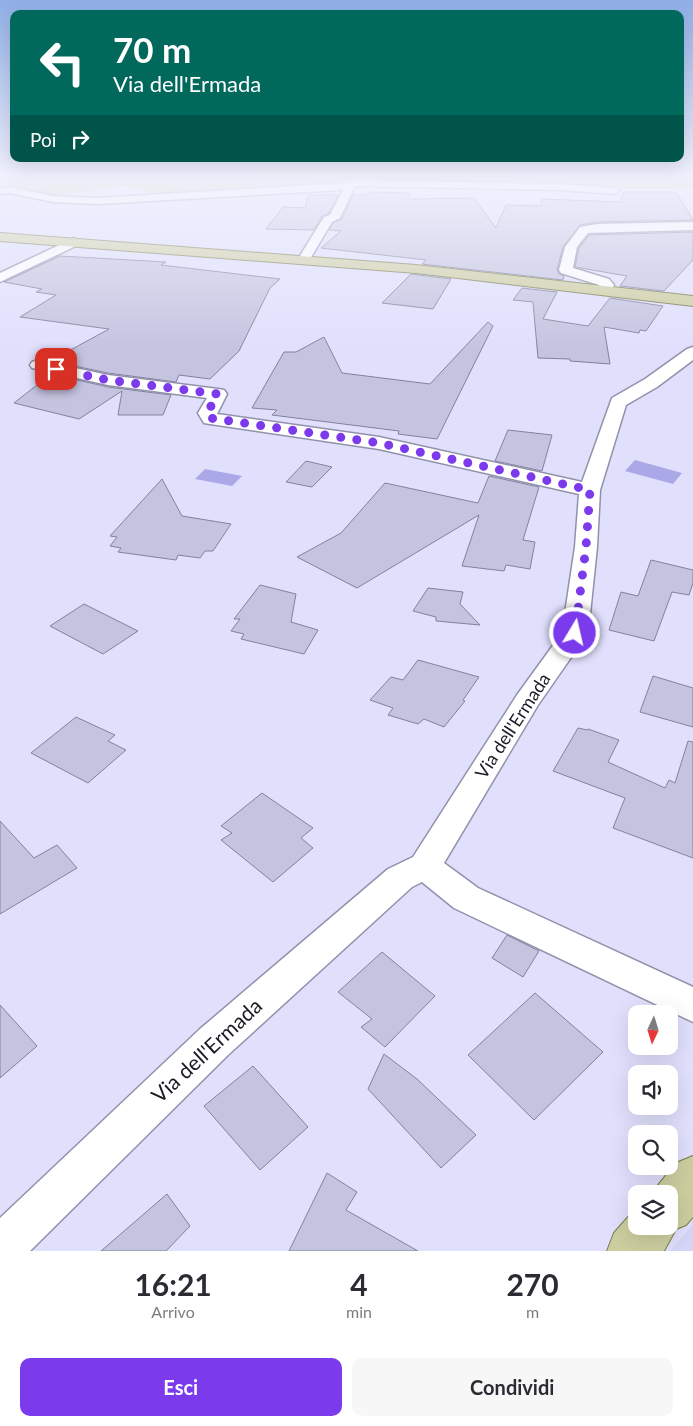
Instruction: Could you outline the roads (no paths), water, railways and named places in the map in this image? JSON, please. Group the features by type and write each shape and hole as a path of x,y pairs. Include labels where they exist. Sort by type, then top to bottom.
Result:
{"main road":[{"path":"0,237 416,269 693,301"},
{"path":"678,1198 693,1180"},
{"path":"632,1251 645,1235"}],"street":[{"path":"304,259 320,232"},
{"path":"582,232 572,247 566,270 604,282 607,285 606,290"},
{"path":"0,278 74,242"},
{"name":"Via dell'Ermada","path":"0,1249 214,1042 400,878 425,866 527,701 575,633 586,547 590,490 618,402 689,360"},
{"path":"38,365 108,380 218,394 207,413 210,418 379,443 590,490"},
{"path":"425,866 466,898 693,1005"}],"water":[{"path":"635,460 682,473 673,484 625,471"},
{"path":"205,469 242,476 232,486 195,479"}]}
